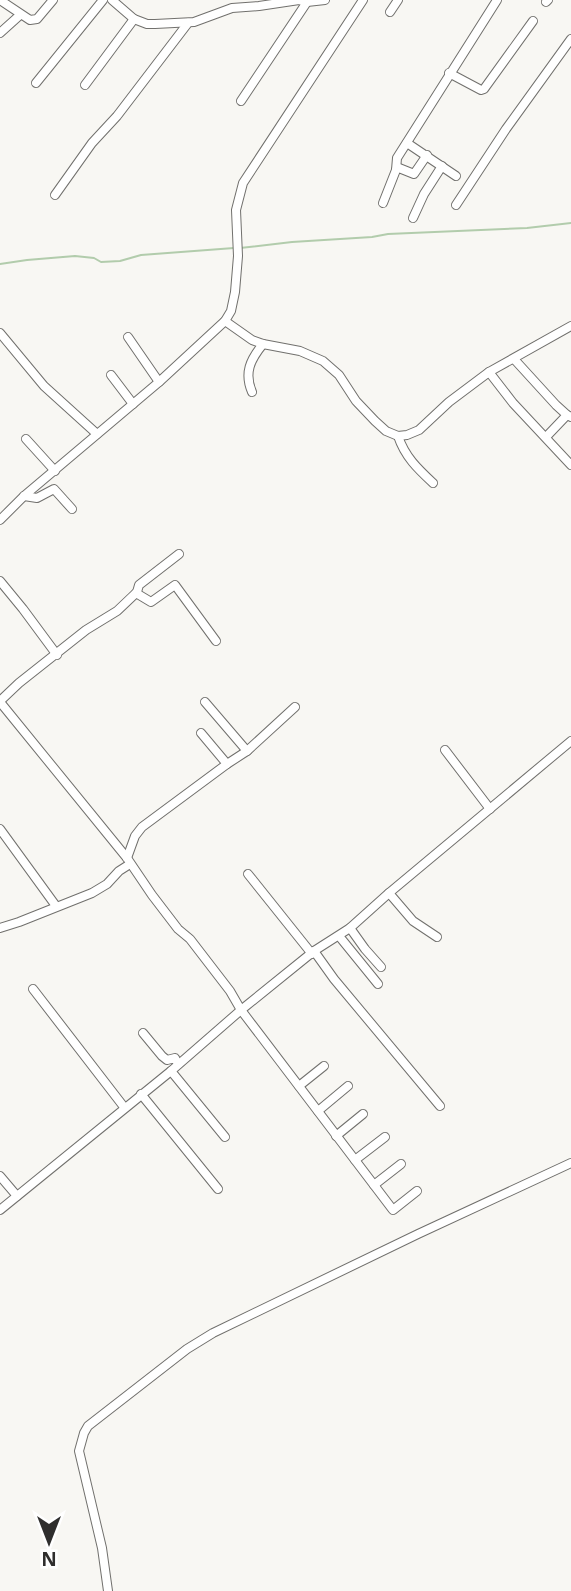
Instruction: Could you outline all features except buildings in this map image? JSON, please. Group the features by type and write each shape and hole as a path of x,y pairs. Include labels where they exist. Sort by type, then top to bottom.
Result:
{"street":[{"path":"0,0 20,15 34,20 53,0"},
{"path":"36,83 103,0"},
{"path":"112,0 134,19 147,24 188,23 232,8 325,0"},
{"path":"0,520 225,321 231,311 235,292 238,256 236,210 243,183 363,0"},
{"path":"390,12 398,0"},
{"path":"383,204 396,170 397,158 497,0"},
{"path":"241,101 302,1"},
{"path":"0,33 20,15"},
{"path":"85,85 134,19"},
{"path":"449,73 481,90 484,89 533,21"},
{"path":"55,195 92,143 117,116 188,23"},
{"path":"456,205 506,129 571,39"},
{"path":"407,143 456,176"},
{"path":"396,170 399,168 414,174 426,155"},
{"path":"413,218 442,166"},
{"path":"225,321 246,337 263,344 300,351 323,361 339,375 356,401 375,421 386,431 398,436 419,430 449,402 489,372 571,326"},
{"path":"0,332 44,386 97,434"},
{"path":"128,337 159,382"},
{"path":"252,392 248,385 247,371 263,344"},
{"path":"514,359 569,416 546,437"},
{"path":"489,372 513,403 571,465"},
{"path":"111,374 132,404"},
{"path":"398,436 412,463 433,483"},
{"path":"26,439 55,471"},
{"path":"24,496 37,498 54,489 72,509"},
{"path":"179,554 139,585 136,593 117,611 86,631 19,683 0,702 230,990 241,1010 393,1210 417,1191"},
{"path":"0,581 57,655"},
{"path":"136,593 151,603 174,585 216,641"},
{"path":"205,702 247,751"},
{"path":"1,927 102,887 128,861 135,836 142,827 247,751 295,707"},
{"path":"201,733 227,764"},
{"path":"0,1210 171,1071 241,1010 313,953 351,928 571,741"},
{"path":"445,750 490,809"},
{"path":"0,829 56,906"},
{"path":"248,874 440,1106"},
{"path":"389,893 413,921 437,937"},
{"path":"351,928 381,967"},
{"path":"339,936 378,984"},
{"path":"33,989 124,1107"},
{"path":"143,1033 162,1056 167,1060 174,1058 178,1063"},
{"path":"299,1086 324,1066"},
{"path":"171,1071 225,1137"},
{"path":"318,1111 348,1086"},
{"path":"141,1094 218,1189"},
{"path":"336,1136 363,1114"},
{"path":"355,1160 385,1138"},
{"path":"108,1591 102,1548 79,1451 88,1426 187,1349 213,1333 571,1163"},
{"path":"374,1185 401,1164"},
{"path":"0,1176 17,1196"}],"waterway":[{"path":"240,248 388,234 527,228 571,223"},
{"path":"0,264 75,256 94,258 101,262 120,261 141,255 234,248"}]}
